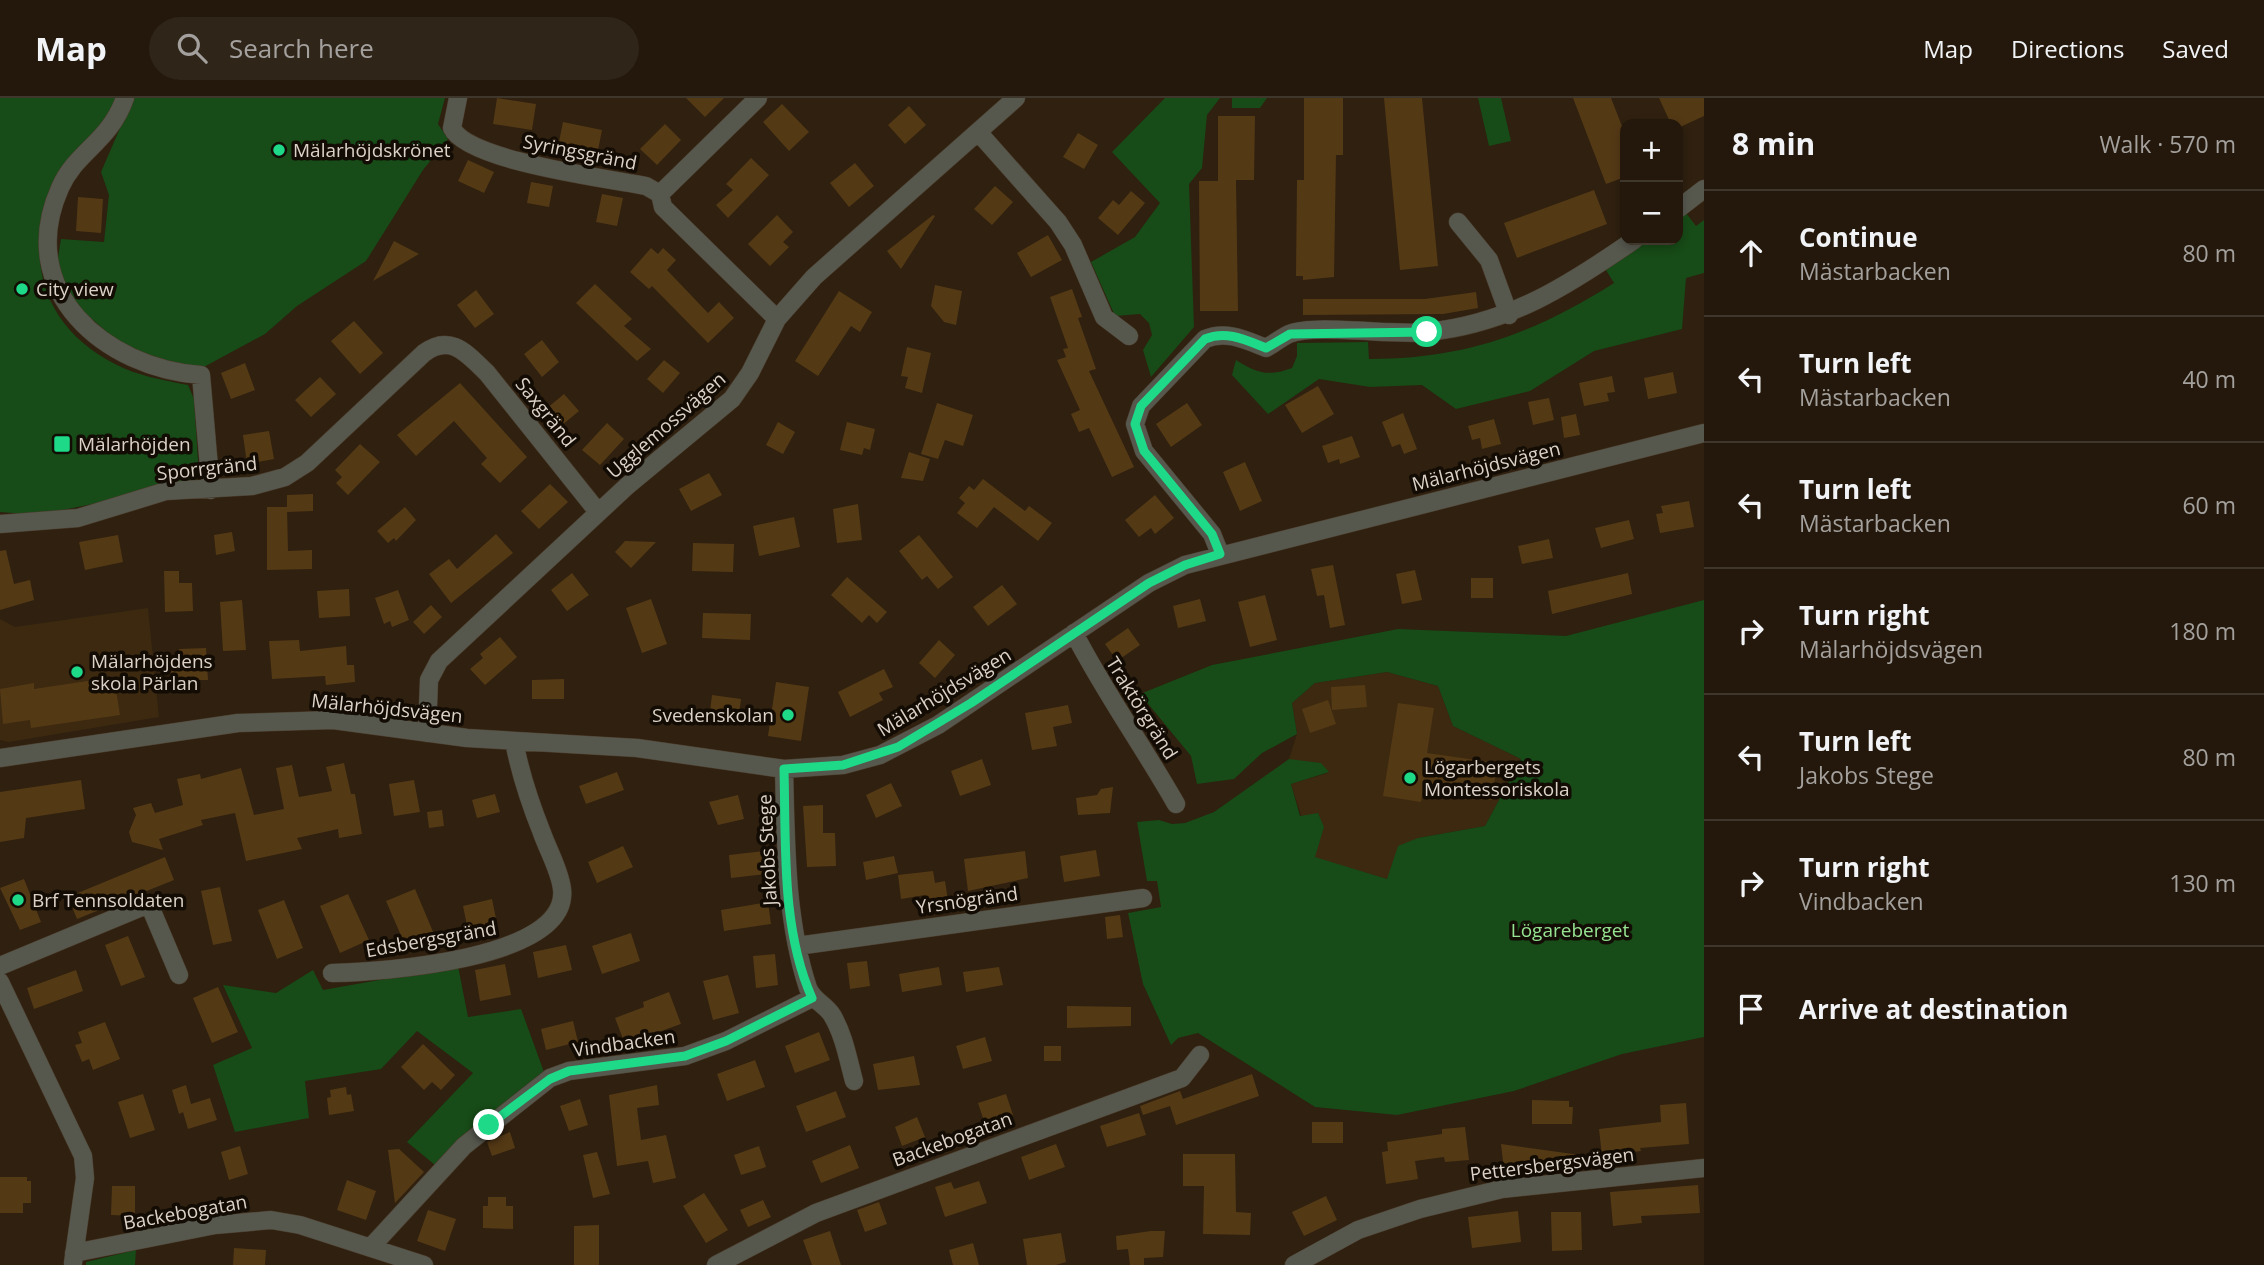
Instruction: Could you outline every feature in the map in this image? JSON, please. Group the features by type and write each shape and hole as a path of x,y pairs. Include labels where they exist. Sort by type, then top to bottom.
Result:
{"street":[{"path":"125,98 109,131 71,169 61,186 49,224 49,265 65,303 83,324 106,342 156,368 201,375 211,490"},
{"name":"Syringsgränd","path":"458,98 452,128 464,140 509,159 646,186 660,194"},
{"path":"758,98 660,194 663,208 777,319"},
{"name":"Ugglemossvägen","path":"427,733 429,680 439,662 598,512 732,399 750,373 777,319 834,256 979,133 1016,98"},
{"path":"979,133 1058,222 1073,245 1104,317 1129,336"},
{"path":"1683,205 1704,189"},
{"path":"1458,222 1489,260 1509,314"},
{"path":"1220,554 1212,534 1144,451 1135,424 1141,406 1205,339 1214,335 1232,336 1266,348 1290,334 1427,332 1509,314 1574,282 1627,245"},
{"name":"Sporrgränd","path":"0,524 62,521 166,491 253,486 295,472 424,354 437,345 456,345"},
{"name":"Saxgränd","path":"456,345 487,373 598,512"},
{"name":"Mälarhöjdsvägen","path":"0,758 238,723 333,720 514,741 609,745 784,769 843,765 898,747 971,703 1149,583 1185,565 1704,433"},
{"name":"Traktörgränd","path":"1074,633 1102,689 1147,754 1176,804"},
{"name":"Edsbergsgränd","path":"332,973 403,967 497,951 522,942 556,912 562,888 520,775 514,741"},
{"name":"Jakobs Stege","path":"784,769 790,899 797,946 812,998 834,1019 854,1081"},
{"name":"Yrsnögränd","path":"797,946 1143,898"},
{"path":"0,966 149,904 179,975"},
{"path":"0,982 83,1156 85,1178 74,1259"},
{"name":"Vindbacken","path":"372,1247 464,1146 550,1079 569,1071 685,1056 726,1041 812,998"},
{"name":"Backebogatan","path":"716,1265 817,1213 1182,1078 1200,1055"},
{"name":"Pettersbergsvägen","path":"1294,1265 1358,1230 1472,1195 1502,1189 1704,1168"},
{"name":"Backebogatan","path":"74,1259 256,1220 300,1225 424,1265"}],"shaded area":[{"name":"Mälarhöjdens skola Pärlan","path":"148,608 159,717 9,742 0,740 0,619 15,627"},
{"name":"Lögarbergets Montessoriskola","path":"1387,672 1438,686 1453,726 1521,759 1485,826 1418,838 1387,879 1315,858 1291,784 1328,773 1289,759 1297,734 1292,703 1315,683"}],"green space":[{"path":"0,98 117,98 112,114 104,125 62,169 49,198 42,226 40,253 43,280 52,304 67,327 88,347 133,372 188,385 194,399 199,476 192,484 38,515 0,512"},
{"path":"133,98 445,98 438,124 448,139 423,170 366,261 297,306 265,334 202,368 149,359 118,342 83,311 68,290 57,264 61,239 104,242 109,195 101,172"},
{"path":"1165,98 1220,98 1207,115 1202,168 1189,184 1194,327 1151,377 1143,350 1152,335 1149,323 1140,314 1115,316 1091,262 1135,237 1160,203 1112,152"},
{"path":"1232,98 1267,98 1260,108 1232,108"},
{"path":"1478,98 1501,98 1511,141 1489,146"},
{"path":"1686,213 1696,226 1704,220 1704,273 1686,278 1682,329 1594,351 1530,391 1456,409 1422,385 1370,387 1319,379 1268,414 1232,375 1236,360 1250,368 1269,373 1292,368 1297,356 1297,343 1368,342 1369,359 1436,354 1497,340 1555,316 1614,283 1606,270 1641,245 1683,245 1683,215"},
{"name":"Lögareberget","path":"1704,600 1704,1037 1622,1054 1514,1091 1397,1115 1315,1107 1198,1033 1178,1038 1171,1045 1143,984 1128,913 1161,907 1157,881 1147,881 1137,822 1159,820 1172,824 1185,823 1214,812 1289,759 1321,763 1329,772 1291,784 1300,816 1318,813 1324,827 1315,857 1387,879 1398,846 1418,838 1485,826 1521,759 1453,726 1438,686 1387,672 1315,683 1292,703 1297,734 1262,753 1234,779 1197,784 1191,756 1140,694 1212,665 1398,629 1566,636"},
{"path":"458,966 468,1017 521,1009 544,1072 435,1165 407,1142 473,1073 417,1031 381,1069 305,1081 309,1118 235,1132 213,1065 252,1048 223,985 276,993 313,970 323,990"},
{"path":"136,1250 135,1265 86,1265 86,1262"}],"building":[{"path":"497,98 536,104 532,130 493,124"},
{"path":"686,98 724,98 705,117"},
{"path":"1304,98 1343,98 1343,155 1336,155 1334,277 1303,280 1303,276 1296,276 1297,180 1304,180"},
{"path":"1384,98 1422,98 1438,266 1400,270"},
{"path":"1573,98 1611,98 1620,121 1620,179 1606,184"},
{"path":"1659,98 1704,98 1704,116 1683,126 1683,119 1669,119"},
{"path":"782,104 809,132 789,151 763,122"},
{"path":"909,106 926,125 905,144 888,125"},
{"path":"1218,116 1255,116 1254,180 1236,180 1238,311 1200,311 1199,181 1218,181"},
{"path":"563,122 602,130 597,155 558,147"},
{"path":"665,124 681,140 657,165 640,149"},
{"path":"1078,133 1098,145 1084,169 1063,157"},
{"path":"751,158 769,175 728,218 716,205 733,190 726,184"},
{"path":"468,160 494,172 484,193 458,181"},
{"path":"855,163 874,186 849,207 830,183"},
{"path":"531,182 553,186 549,207 527,203"},
{"path":"995,186 1013,202 992,225 974,209"},
{"path":"1594,190 1607,224 1517,258 1504,223"},
{"path":"1131,191 1145,203 1118,235 1098,218 1113,200 1119,205"},
{"path":"602,194 623,198 617,226 596,222"},
{"path":"78,197 103,199 101,233 76,231"},
{"path":"777,215 793,232 783,242 789,247 770,266 748,244"},
{"path":"935,216 901,269 887,251"},
{"path":"1048,235 1062,260 1031,277 1017,253"},
{"path":"394,241 419,254 373,281"},
{"path":"651,248 658,254 663,248 676,260 667,270 708,313 719,302 734,318 708,343 652,286 649,289 630,272"},
{"path":"595,284 632,319 624,326 651,349 637,361 576,303"},
{"path":"935,285 962,291 956,325 944,322 931,306"},
{"path":"1072,289 1082,317 1078,318 1096,369 1089,371 1134,467 1112,477 1089,428 1079,432 1071,414 1080,410 1057,360 1066,357 1063,349 1068,348 1050,297"},
{"path":"476,290 494,314 475,328 457,305"},
{"path":"839,291 872,312 860,332 851,326 818,376 795,361"},
{"path":"1476,292 1478,308 1443,314 1303,315 1303,299 1425,299"},
{"path":"354,321 383,353 360,374 331,341"},
{"path":"542,340 559,362 542,377 524,354"},
{"path":"907,347 931,353 922,393 905,388 908,377 901,376"},
{"path":"664,360 680,373 663,393 647,379"},
{"path":"245,363 255,390 231,399 221,373"},
{"path":"1673,372 1677,393 1648,399 1644,378"},
{"path":"1612,376 1615,392 1607,393 1609,401 1584,406 1579,383"},
{"path":"320,377 336,394 311,417 295,400"},
{"path":"460,383 527,457 500,483 481,464 487,458 454,421 416,456 397,435"},
{"path":"1318,386 1334,414 1302,433 1285,405"},
{"path":"564,394 579,411 555,431 540,414"},
{"path":"1549,398 1554,420 1533,425 1528,402"},
{"path":"937,403 973,415 963,446 945,440 938,459 921,454"},
{"path":"1187,403 1202,425 1171,447 1156,424"},
{"path":"1403,413 1417,449 1404,454 1400,444 1392,447 1382,422"},
{"path":"1576,414 1580,435 1564,438 1561,417"},
{"path":"1494,419 1501,444 1482,449 1480,438 1472,440 1468,426"},
{"path":"778,422 795,432 783,454 766,445"},
{"path":"847,422 875,429 870,450 864,448 862,455 840,450"},
{"path":"607,423 624,439 600,465 582,450"},
{"path":"269,431 274,459 247,464 243,435"},
{"path":"1352,436 1360,457 1340,464 1339,459 1328,463 1322,446"},
{"path":"360,444 380,462 348,495 336,483 342,477 335,470"},
{"path":"909,452 930,459 923,481 901,478"},
{"path":"1245,462 1262,501 1240,511 1223,472"},
{"path":"709,473 722,495 691,511 679,489"},
{"path":"983,479 1025,511 1029,506 1052,523 1038,541 994,507 977,528 957,513 965,503 959,498 969,486 974,490"},
{"path":"550,484 568,502 539,529 521,511"},
{"path":"313,494 313,511 287,512 287,495"},
{"path":"1155,495 1174,518 1155,534 1151,528 1139,537 1125,520"},
{"path":"1689,501 1694,527 1660,533 1656,514 1663,513 1661,506"},
{"path":"858,504 862,540 837,543 833,509"},
{"path":"267,507 287,507 288,551 312,550 312,569 267,570"},
{"path":"405,507 416,520 396,541 394,538 388,543 377,531"},
{"path":"794,517 800,547 759,556 753,526"},
{"path":"1629,520 1634,539 1601,548 1595,528"},
{"path":"232,532 235,551 216,555 214,535"},
{"path":"496,534 513,553 451,603 429,574 449,559 457,569"},
{"path":"118,535 123,562 85,570 79,542"},
{"path":"919,535 953,577 938,589 927,576 922,580 899,551"},
{"path":"1549,539 1553,558 1522,564 1518,546"},
{"path":"625,541 656,542 631,568 615,552"},
{"path":"693,543 734,544 733,572 692,571"},
{"path":"6,550 14,584 30,580 34,600 0,610 0,551"},
{"path":"1333,565 1345,625 1330,628 1324,595 1317,596 1311,569"},
{"path":"1415,570 1422,600 1402,604 1396,574"},
{"path":"164,571 179,571 179,583 192,583 193,611 165,612"},
{"path":"572,573 589,595 567,611 551,590"},
{"path":"1628,573 1632,594 1552,614 1548,591"},
{"path":"847,577 887,612 877,623 869,615 862,623 831,595"},
{"path":"1471,578 1493,578 1493,598 1471,598"},
{"path":"1002,585 1017,604 988,626 973,607"},
{"path":"349,589 350,616 319,618 317,591"},
{"path":"398,590 409,620 392,627 390,621 384,624 375,598"},
{"path":"1265,595 1277,640 1250,647 1238,602"},
{"path":"651,599 667,644 642,653 626,608"},
{"path":"1200,599 1206,621 1178,628 1173,606"},
{"path":"242,600 246,650 223,651 220,602"},
{"path":"431,605 442,617 424,634 413,622"},
{"path":"703,613 751,614 750,640 702,638"},
{"path":"1128,628 1140,645 1117,661 1105,644"},
{"path":"500,637 517,657 485,685 470,669 483,658 480,654"},
{"path":"299,640 300,651 346,646 347,665 354,665 355,682 326,685 325,676 272,679 269,641"},
{"path":"939,640 955,655 935,678 919,663"},
{"path":"206,648 208,680 198,680 199,688 180,689 180,682 171,683 169,657 179,657 179,649"},
{"path":"884,669 893,687 879,693 883,700 850,717 838,692"},
{"path":"114,677 120,715 31,728 30,720 3,724 0,689 34,683 34,689"},
{"path":"564,679 564,699 532,699 532,680"},
{"path":"776,682 809,687 801,741 768,736"},
{"path":"1365,685 1367,707 1332,710 1331,687"},
{"path":"712,695 741,699 738,723 709,720"},
{"path":"1328,700 1336,724 1310,733 1302,709"},
{"path":"1398,703 1434,708 1427,753 1497,763 1492,800 1423,789 1421,802 1383,796"},
{"path":"1068,705 1072,723 1053,727 1057,746 1032,750 1025,713"},
{"path":"982,759 991,785 960,796 951,771"},
{"path":"344,763 351,794 355,794 362,834 339,838 338,829 297,838 302,849 246,861 235,813 201,820 203,825 159,839 163,850 132,842 129,832 136,815 133,808 151,803 155,813 183,805 177,779 200,774 201,779 241,768 254,815 284,809 276,768 292,765 299,797 332,791 326,767"},
{"path":"617,772 624,790 586,804 579,786"},
{"path":"81,780 85,809 26,818 24,838 0,842 0,792"},
{"path":"414,780 420,812 394,816 389,784"},
{"path":"891,783 902,806 876,818 866,795"},
{"path":"1113,787 1110,813 1078,815 1076,798 1097,795 1101,789"},
{"path":"495,794 500,812 477,818 472,800"},
{"path":"738,795 744,819 718,825 709,802"},
{"path":"823,805 823,833 835,833 836,866 807,867 803,806"},
{"path":"442,810 444,826 429,828 427,812"},
{"path":"623,846 633,867 597,883 588,862"},
{"path":"1096,850 1100,876 1064,882 1060,856"},
{"path":"764,851 766,874 731,878 729,855"},
{"path":"1025,851 1028,878 968,891 964,859"},
{"path":"894,856 898,873 866,880 863,862"},
{"path":"165,857 174,880 77,919 68,897"},
{"path":"933,871 935,883 945,881 948,901 927,905 925,895 901,899 898,875"},
{"name":"Brf Tennsoldaten","path":"24,879 41,922 20,930 0,888"},
{"path":"220,887 232,941 213,945 201,891"},
{"path":"415,889 434,934 406,947 386,901"},
{"path":"348,894 369,940 340,953 320,906"},
{"path":"492,899 498,928 469,935 463,906"},
{"path":"284,900 303,948 277,959 258,910"},
{"path":"768,902 771,924 724,931 721,910"},
{"path":"1120,915 1123,937 1107,939 1105,917"},
{"path":"631,933 640,961 602,974 592,946"},
{"path":"128,936 145,977 121,986 105,945"},
{"path":"566,945 572,970 538,978 533,952"},
{"path":"775,954 778,985 756,988 753,956"},
{"path":"867,961 870,986 850,989 847,963"},
{"path":"505,964 511,995 480,1001 475,970"},
{"path":"939,967 942,985 902,992 899,974"},
{"path":"999,967 1003,985 966,992 963,972"},
{"path":"76,970 83,991 34,1009 27,988"},
{"path":"728,975 739,1013 713,1020 703,981"},
{"path":"218,987 238,1032 212,1043 193,998"},
{"path":"669,992 681,1024 625,1044 615,1018 644,1007 643,1002"},
{"path":"1067,1006 1131,1007 1131,1026 1067,1028"},
{"path":"573,1021 578,1042 546,1050 541,1029"},
{"path":"105,1022 120,1059 93,1070 89,1059 82,1062 75,1045 82,1043 78,1032"},
{"path":"819,1032 830,1060 795,1073 785,1046"},
{"path":"985,1037 992,1061 963,1069 956,1046"},
{"path":"423,1044 455,1075 441,1090 432,1082 424,1090 401,1067"},
{"path":"1044,1046 1061,1046 1061,1061 1044,1061"},
{"path":"914,1056 920,1085 878,1090 873,1064"},
{"path":"755,1060 765,1087 727,1101 717,1074"},
{"path":"1252,1074 1259,1096 1176,1125 1170,1106 1143,1115 1140,1106 1180,1091 1183,1099"},
{"path":"186,1085 191,1104 210,1098 217,1120 188,1129 183,1112 179,1114 172,1090"},
{"path":"657,1085 659,1105 637,1108 641,1140 666,1135 676,1178 653,1183 648,1161 617,1166 609,1095"},
{"path":"346,1087 347,1095 351,1094 354,1111 329,1115 327,1098 331,1097 330,1090"},
{"path":"836,1091 846,1117 806,1132 796,1106"},
{"path":"143,1094 155,1130 130,1138 118,1102"},
{"path":"1006,1094 1013,1115 985,1124 978,1103"},
{"path":"580,1099 588,1125 569,1131 560,1106"},
{"path":"1532,1100 1569,1101 1569,1107 1573,1107 1572,1124 1532,1124"},
{"path":"1686,1103 1689,1144 1640,1148 1641,1151 1602,1156 1599,1129 1661,1122 1660,1105"},
{"path":"1139,1113 1146,1135 1107,1147 1100,1126"},
{"path":"917,1117 925,1137 902,1146 895,1127"},
{"path":"1312,1122 1343,1122 1343,1143 1312,1143"},
{"path":"1465,1127 1469,1160 1445,1162 1444,1157 1415,1161 1418,1179 1386,1184 1382,1152 1388,1151 1387,1142 1442,1134 1442,1129"},
{"path":"510,1132 515,1148 492,1156 487,1142"},
{"path":"1056,1144 1065,1167 1029,1180 1021,1157"},
{"path":"1501,1144 1580,1155 1580,1159 1504,1170"},
{"path":"850,1145 859,1168 821,1183 812,1161"},
{"path":"240,1146 248,1174 229,1180 221,1152"},
{"path":"759,1146 766,1167 741,1175 734,1155"},
{"path":"399,1149 424,1172 395,1203 388,1150"},
{"path":"597,1152 610,1194 593,1198 583,1155"},
{"path":"1183,1154 1235,1154 1236,1212 1251,1213 1250,1235 1203,1234 1204,1186 1183,1186"},
{"path":"0,1177 27,1177 27,1181 31,1181 31,1203 23,1203 23,1213 0,1213"},
{"path":"347,1180 376,1191 366,1220 337,1210"},
{"path":"979,1181 987,1203 945,1217 935,1187 951,1182 954,1189"},
{"path":"1698,1185 1700,1213 1641,1216 1642,1223 1613,1226 1610,1192"},
{"path":"112,1186 135,1186 135,1216 111,1215"},
{"path":"704,1193 728,1230 706,1243 683,1206"},
{"path":"1326,1196 1337,1220 1304,1236 1292,1212"},
{"path":"488,1197 506,1197 506,1206 513,1206 513,1229 483,1228 483,1206 488,1206"},
{"path":"763,1200 771,1217 748,1227 740,1210"},
{"path":"879,1202 887,1224 865,1232 857,1210"},
{"path":"428,1210 456,1219 445,1251 417,1241"},
{"path":"1518,1211 1521,1242 1472,1248 1468,1217"},
{"path":"1551,1212 1581,1212 1582,1250 1552,1251"},
{"path":"599,1225 599,1265 574,1265 574,1226"},
{"path":"830,1231 841,1265 812,1265 803,1240"},
{"path":"1165,1231 1163,1257 1144,1258 1144,1265 1130,1265 1128,1249 1117,1250 1116,1236"},
{"path":"1061,1233 1066,1262 1056,1265 1027,1265 1023,1239"},
{"path":"973,1243 979,1265 953,1265 949,1250"},
{"path":"234,1248 266,1250 265,1265 233,1265"}],"place":[{"name":"Mälarhöjdskrönet","path":"279,150"},
{"name":"City view","path":"22,289"},
{"name":"Mälarhöjden","path":"62,444"},
{"name":"Mälarhöjdens skola Pärlan","path":"77,672"},
{"name":"Svedenskolan","path":"788,715"},
{"name":"Lögarbergets Montessoriskola","path":"1410,778"},
{"name":"Brf Tennsoldaten","path":"18,900"}],"route":[{"path":"489,1125 550,1079 569,1071 664,1061 685,1056 726,1041 812,998 793,925 784,769 843,765 862,761 898,747 938,725 1149,583 1185,565 1220,554 1212,534 1144,451 1137,437 1135,424 1141,406 1198,344 1214,335 1232,336 1266,348 1290,334 1319,331 1427,332"}]}
